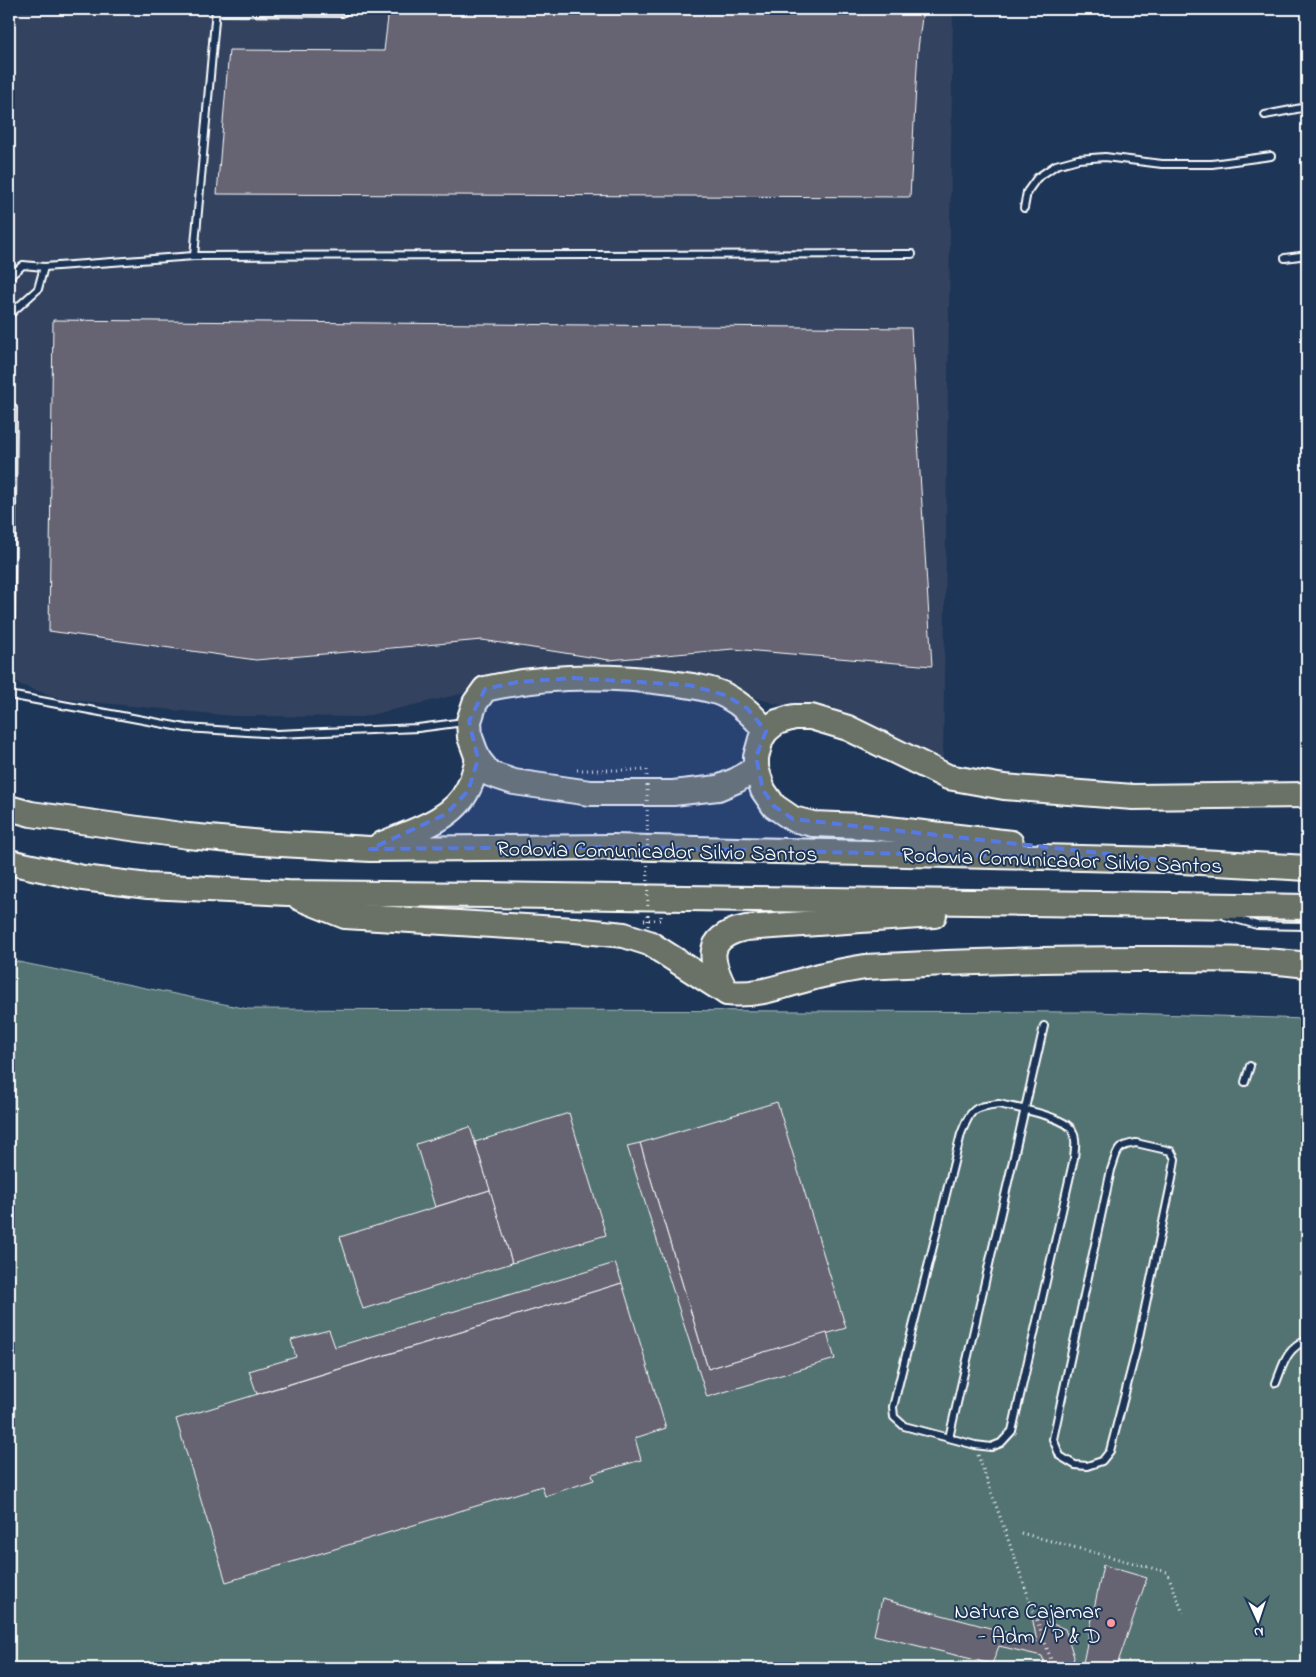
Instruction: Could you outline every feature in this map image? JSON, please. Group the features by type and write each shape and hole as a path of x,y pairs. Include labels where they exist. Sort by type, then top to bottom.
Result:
{"highway":[{"path":"756,768 718,788 673,793 590,792 514,782 490,774 478,759 470,737 469,721 475,703 485,689 517,682 572,678 641,679 689,685 725,695 747,708 766,731"},
{"path":"1164,860 862,826 813,824 793,819 774,806 763,790 756,768 758,748 766,731 777,722 794,717 811,717 848,728 948,777 1004,787 1133,797 1307,795"},
{"path":"370,849 425,826 446,814 458,804 468,791 478,759"},
{"name":"Rodovia Comunicador Silvio Santos","path":"9,808 31,814 188,836 263,843 370,849 614,847 1164,860 1307,868"},
{"name":"Rodovia Comunicador Silvio Santos","path":"9,862 83,878 148,886 287,893 1307,907"},
{"path":"287,893 345,916 574,930 624,935 648,943 727,993 751,994 837,971 865,966 1076,959 1231,959 1307,965"},
{"path":"727,993 716,973 713,956 715,946 724,936 732,931 746,928 906,918 1006,903"}],"lane":[{"path":"194,256 216,11 342,13 348,9"},
{"path":"1265,115 1307,107"},
{"path":"1024,208 1027,192 1037,178 1056,165 1078,160 1105,157 1162,164 1212,164 1271,156"},
{"path":"9,277 23,265 44,267 194,256 912,254"},
{"path":"1285,258 1307,255"},
{"path":"9,315 38,289 44,267"},
{"path":"9,403 12,408 11,618"},
{"path":"9,695 186,728 277,734 418,728 469,721"},
{"path":"1197,906 1256,925 1307,926"},
{"path":"949,1438 1044,1026"},
{"path":"1245,1082 1250,1066"},
{"path":"999,1104 1024,1110 1052,1116 1072,1128 1076,1139 1074,1158 1012,1431 1001,1443 991,1447 975,1445 904,1426 894,1417 893,1407 961,1134 967,1118 971,1112 981,1106 999,1104"},
{"path":"1136,1143 1171,1151 1175,1159 1136,1350 1110,1451 1102,1461 1087,1466 1075,1465 1060,1456 1053,1439 1101,1210 1111,1170 1120,1148 1123,1145 1136,1143"},
{"path":"1276,1383 1289,1352 1298,1344 1307,1340"}],"path":[{"path":"647,770 648,928"},
{"path":"978,1457 1032,1602 1054,1668"},
{"path":"1021,1533 1167,1572 1183,1613"}],"highlighted area":[{"path":"573,678 689,685 725,695 747,708 766,731 756,757 763,790 774,806 793,819 1164,860 613,847 370,849 446,814 468,791 478,759 469,721 485,689 517,682"}],"shaded area":[{"path":"22,9 953,9 943,761 847,725 692,679 487,688 362,717 233,716 61,699 9,681 9,27"}],"green space":[{"path":"9,960 248,1009 1094,1012 1307,1019 1307,1668 9,1668"}],"building":[{"path":"389,9 923,9 918,49 910,197 217,194 229,50 384,51"},
{"path":"53,320 911,328 932,666 733,649 609,660 482,640 256,660 49,631"},
{"path":"777,1102 846,1328 708,1369 640,1143"},
{"path":"569,1113 606,1235 512,1263 475,1142"},
{"path":"470,1127 490,1190 435,1207 416,1144"},
{"path":"640,1143 708,1369 827,1333 835,1359 707,1397 627,1146"},
{"path":"490,1190 512,1263 363,1309 340,1237"},
{"path":"615,1263 622,1283 257,1394 249,1371 296,1357 291,1340 329,1330 335,1347"},
{"path":"622,1283 666,1428 635,1438 641,1460 592,1474 594,1480 545,1496 542,1486 226,1582 176,1419"},
{"name":"Natura Cajamar - Adm / P & D","path":"1103,1565 1147,1578 1116,1668 1082,1668"},
{"path":"882,1599 1037,1642 1032,1616 1065,1629 1074,1657 1072,1668 1046,1668 1042,1656 999,1646 992,1664 874,1635"}],"place":[{"name":"Natura Cajamar - Adm / P & D","path":"1111,1623"}]}
